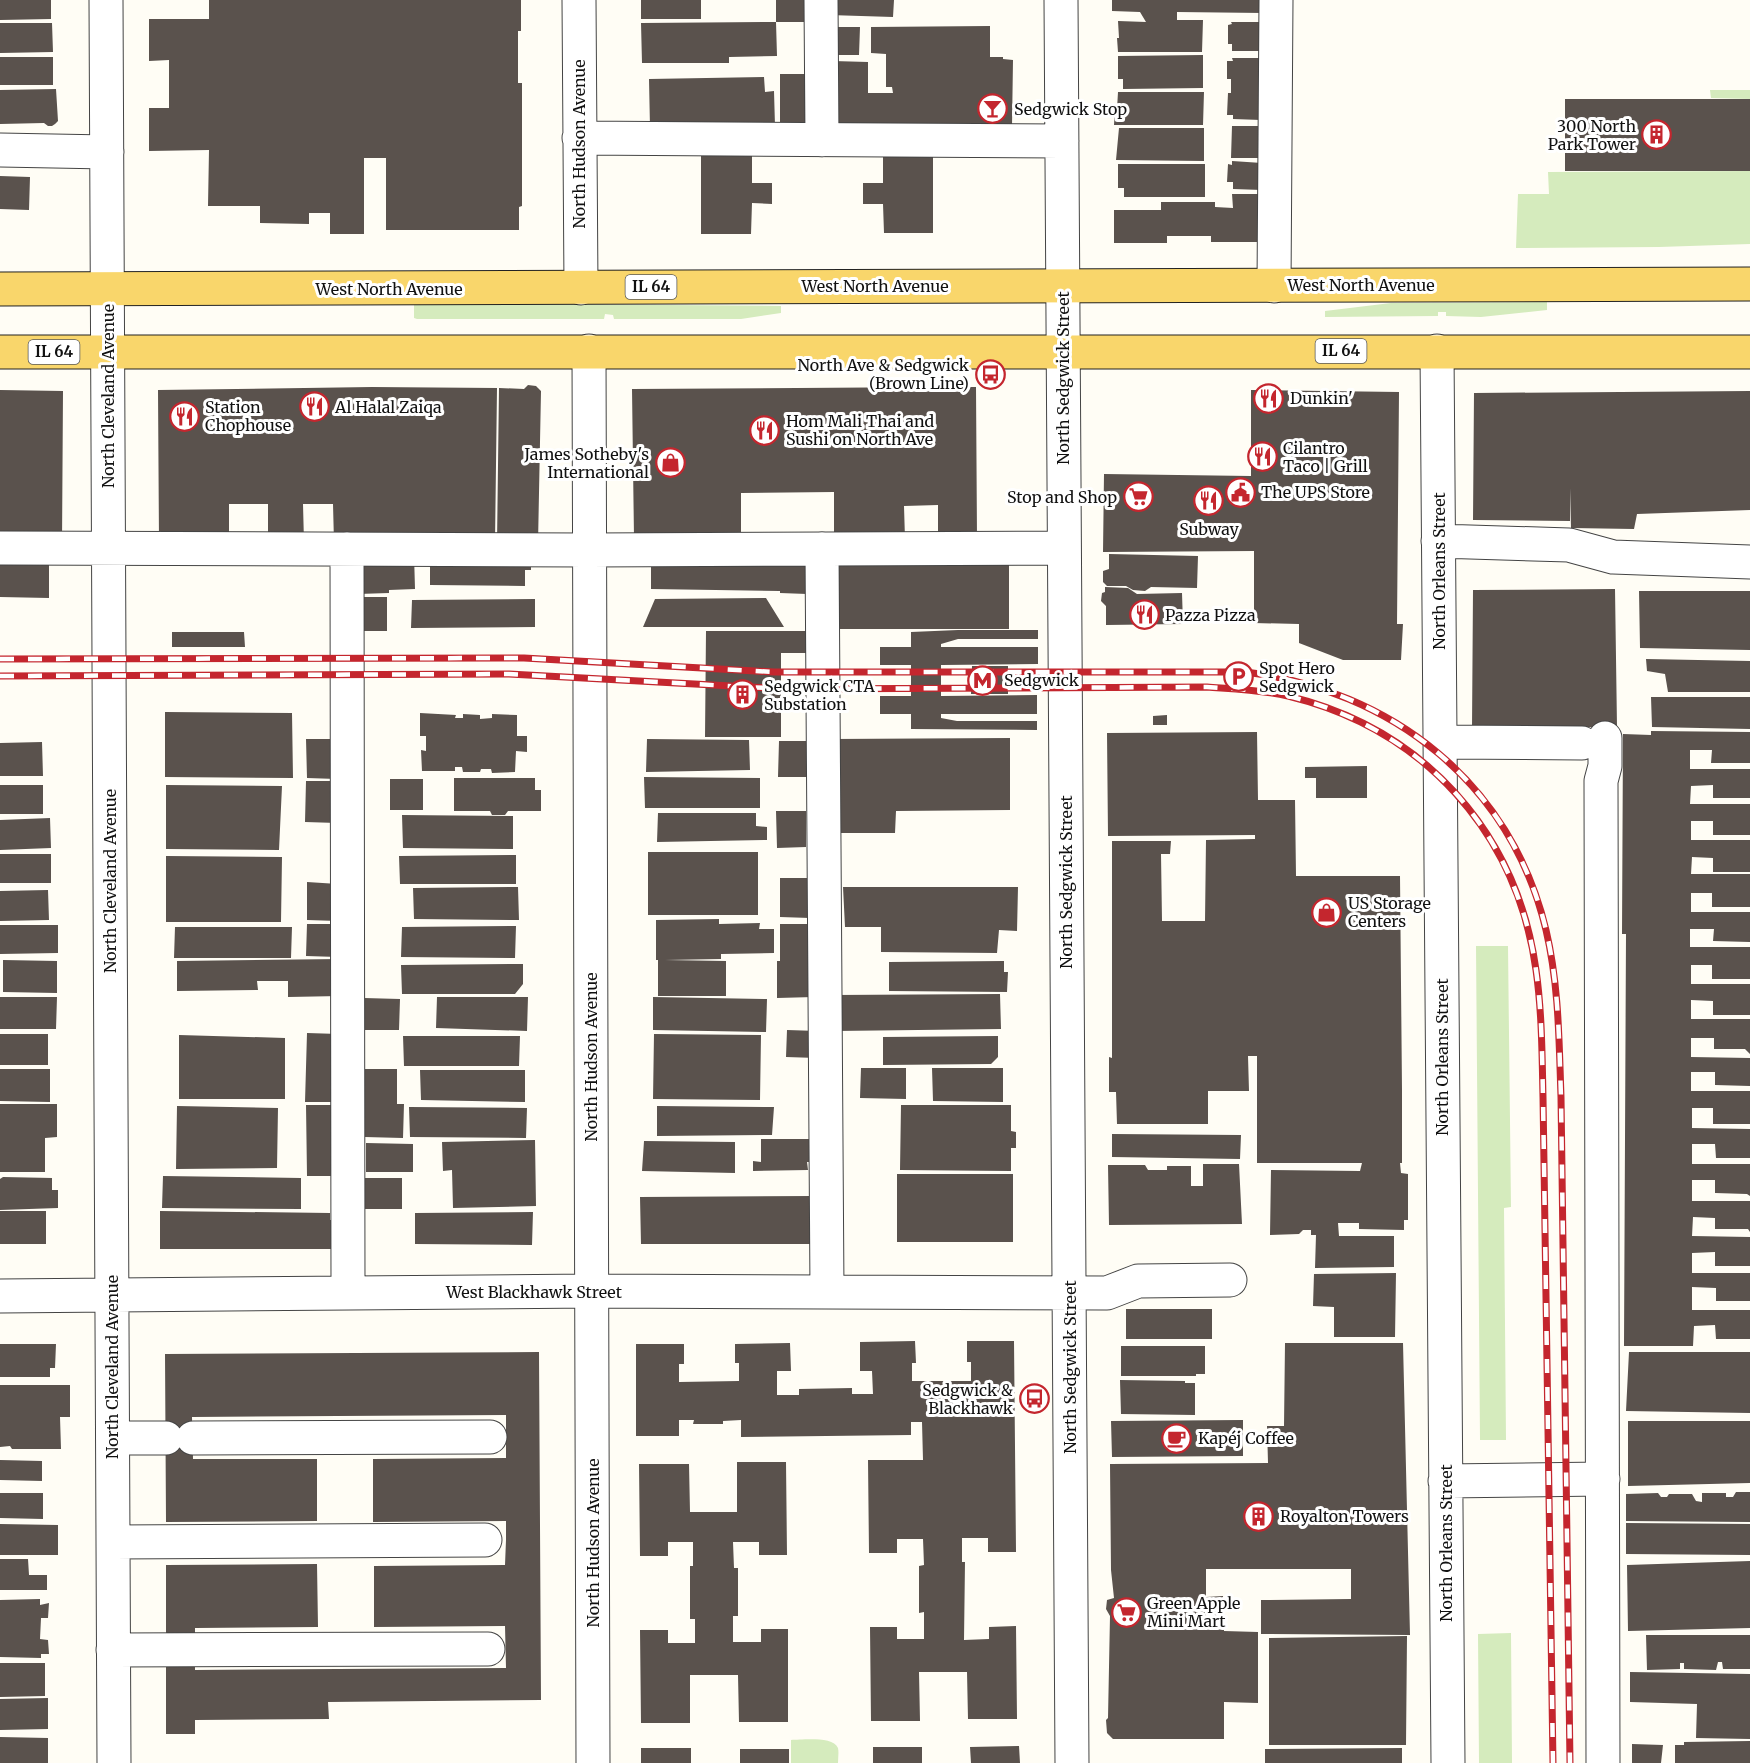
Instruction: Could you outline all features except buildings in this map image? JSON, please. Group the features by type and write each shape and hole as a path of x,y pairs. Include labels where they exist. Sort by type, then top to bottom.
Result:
{"main road":[{"name":"West North Avenue","path":"0,289 1750,284"},
{"name":"IL 64","path":"0,352 1750,352"}],"street":[{"name":"North Cleveland Avenue","path":"106,0 114,1763"},
{"name":"North Hudson Avenue","path":"579,0 581,288"},
{"path":"821,0 822,140"},
{"name":"North Sedgwick Street","path":"1061,0 1072,1763"},
{"path":"1274,286 1276,0"},
{"path":"579,138 1062,141"},
{"path":"0,150 107,152"},
{"name":"North Hudson Avenue","path":"589,351 593,1763"},
{"name":"North Orleans Street","path":"1437,351 1448,1763"},
{"path":"1438,541 1569,545 1613,557 1750,562"},
{"path":"0,548 590,550 1064,548"},
{"path":"347,549 348,1293"},
{"path":"822,549 827,1292"},
{"path":"1440,742 1593,740 1605,766 1601,781 1602,1763"},
{"name":"West Blackhawk Street","path":"0,1296 592,1291 1107,1293 1138,1281 1230,1280"},
{"path":"112,1438 490,1437"},
{"path":"1445,1481 1603,1479"},
{"path":"113,1542 485,1540"},
{"path":"113,1650 488,1649"}],"green space":[{"path":"1710,90 1750,90 1750,99 1711,98"},
{"path":"1750,171 1750,244 1516,248 1518,194 1549,194 1548,172"},
{"path":"1547,302 1547,310 1481,317 1446,316 1446,312 1438,312 1438,316 1325,317 1325,311 1391,303"},
{"path":"414,303 781,306 781,313 741,319 614,319 613,315 605,314 604,319 417,319 414,318"},
{"path":"1476,946 1508,946 1511,1207 1504,1208 1506,1440 1480,1440"},
{"path":"1511,1633 1512,1763 1479,1763 1478,1634"},
{"path":"791,1740 824,1740 835,1744 838,1748 838,1763 791,1763"}],"railway":[{"path":"0,659 524,658 774,672 1245,672 1299,682 1349,699 1396,723 1438,753 1474,789 1505,830 1529,877 1546,930 1554,971 1561,1097 1570,1763"},
{"path":"0,676 509,674 785,689 1207,687 1288,696 1337,712 1381,733 1421,761 1456,794 1485,831 1508,874 1525,920 1536,970 1541,1018 1553,1763"}],"place":[{"name":"Sedgwick Stop","path":"993,109"},
{"name":"300 North Park Tower","path":"1657,135"},
{"name":"North Ave & Sedgwick (Brown Line)","path":"990,374"},
{"name":"Dunkin'","path":"1269,398"},
{"name":"Al Halal Zaiqa","path":"314,407"},
{"name":"Station Chophouse","path":"184,416"},
{"name":"Hom Mali Thai and Sushi on North Ave","path":"765,430"},
{"name":"Cilantro Taco | Grill","path":"1262,457"},
{"name":"James Sotheby's International","path":"670,463"},
{"name":"The UPS Store","path":"1240,492"},
{"name":"Stop and Shop","path":"1138,497"},
{"name":"Subway","path":"1209,501"},
{"name":"Pazza Pizza","path":"1144,615"},
{"name":"Spot Hero Sedgwick","path":"1238,677"},
{"name":"Sedgwick","path":"983,680"},
{"name":"Sedgwick CTA Substation","path":"743,695"},
{"name":"US Storage Centers","path":"1327,912"},
{"name":"Sedgwick & Blackhawk","path":"1034,1399"},
{"name":"Kapéj Coffee","path":"1177,1438"},
{"name":"Royalton Towers","path":"1259,1516"},
{"name":"Green Apple Mini Mart","path":"1126,1612"}]}
